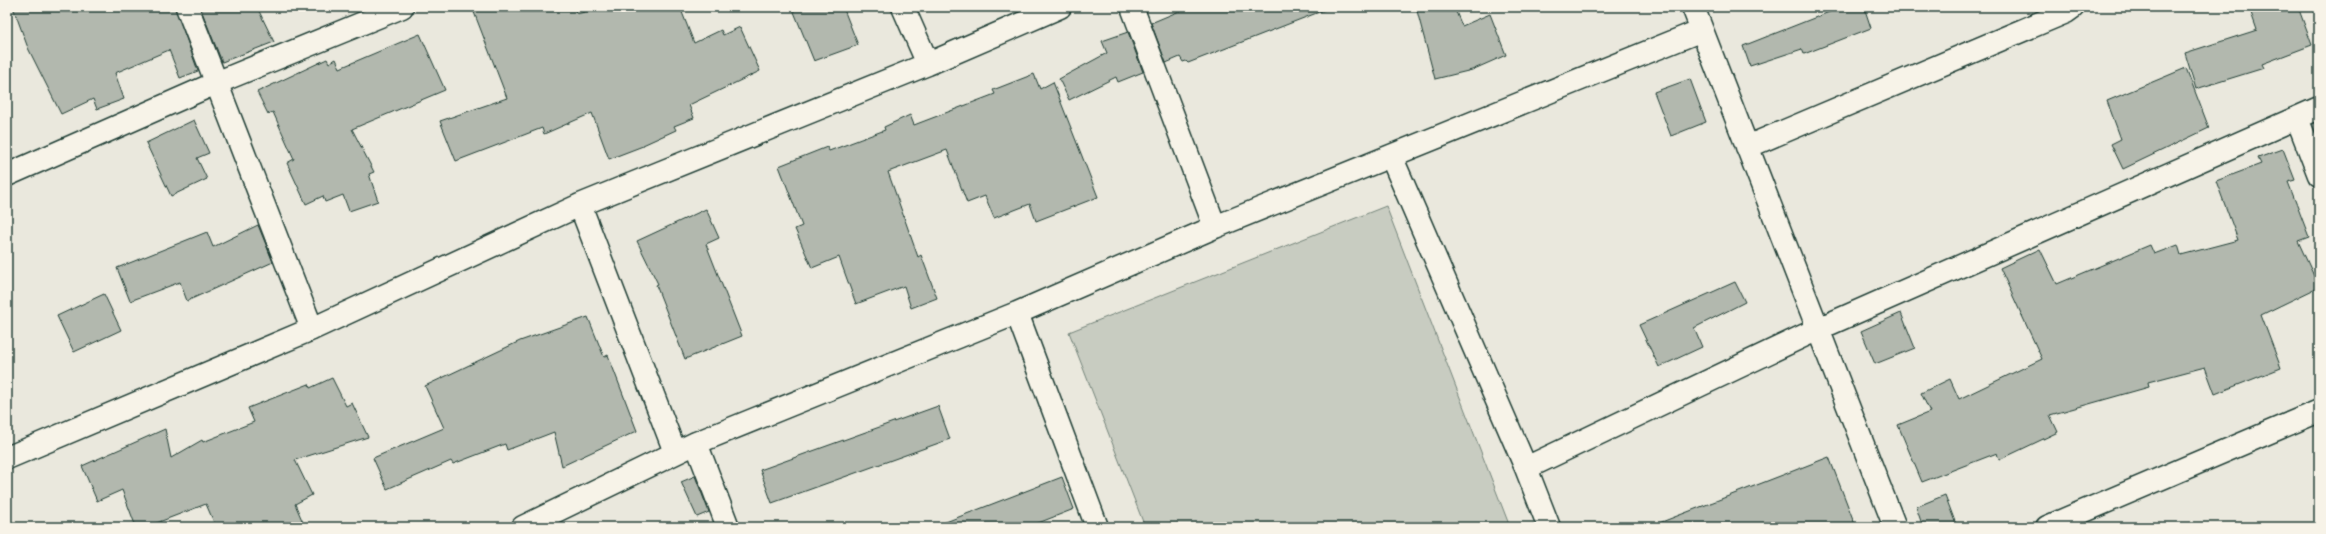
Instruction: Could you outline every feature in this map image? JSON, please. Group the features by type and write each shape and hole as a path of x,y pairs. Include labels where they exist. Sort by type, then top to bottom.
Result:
{"street":[{"path":"188,7 312,329"},
{"path":"7,175 216,83 402,7"},
{"path":"903,7 928,64"},
{"path":"7,458 312,329 580,205 928,64 1060,7"},
{"path":"1132,7 1215,227"},
{"path":"1693,7 1895,527"},
{"path":"1747,147 2066,12 2073,7"},
{"path":"523,527 696,443 1017,313 1215,227 1702,30"},
{"path":"1526,468 1818,329 2319,108"},
{"path":"2297,118 2319,175"},
{"path":"1391,156 1526,468 1549,527"},
{"path":"580,205 675,452"},
{"path":"1017,313 1097,527"},
{"path":"2052,526 2319,411"},
{"path":"696,443 728,527"}],"shaded area":[{"path":"1386,206 1510,527 1145,527 1069,332"}],"building":[{"path":"13,7 175,7 198,71 180,78 169,50 115,73 124,99 97,109 93,99 61,114 28,48"},
{"path":"200,7 257,7 274,42 222,62"},
{"path":"472,7 573,7 577,14 602,7 680,7 694,43 721,30 723,35 740,27 760,71 689,105 694,118 674,126 676,130 643,146 609,159 592,113 544,134 542,128 456,161 440,121 507,98"},
{"path":"792,7 843,7 858,45 814,61"},
{"path":"1189,7 1327,7 1327,9 1188,63 1186,61 1183,62 1180,57 1166,63 1151,23"},
{"path":"1416,7 1454,7 1462,26 1490,14 1506,55 1472,70 1435,79"},
{"path":"1842,7 1864,7 1871,28 1804,54 1802,49 1750,66 1743,46"},
{"path":"2249,7 2298,7 2312,45 2262,64 2264,68 2196,89 2185,53 2257,30"},
{"path":"1128,32 1143,72 1118,82 1116,77 1069,100 1059,79 1107,53 1102,41"},
{"path":"420,34 445,90 352,129 374,172 369,174 378,201 349,211 343,195 325,202 323,196 306,204 287,163 294,159 273,112 268,114 257,92 327,59 329,63 336,59 340,68"},
{"path":"2186,68 2209,128 2123,169 2111,144 2121,139 2107,101"},
{"path":"1034,74 1040,89 1053,82 1098,197 1036,221 1030,204 994,218 985,196 967,203 947,150 888,172 918,257 921,255 937,298 911,308 904,286 856,304 839,257 812,268 795,229 802,226 779,166 827,147 829,151 885,130 884,127 910,115 914,125 995,94 993,90"},
{"path":"1690,79 1706,122 1671,136 1654,92"},
{"path":"194,120 209,153 197,158 207,179 171,196 146,143"},
{"path":"2283,149 2295,180 2288,182 2309,237 2298,241 2319,287 2261,315 2281,368 2215,394 2205,367 2148,382 2149,387 2050,415 2058,432 1999,460 1997,453 1922,482 1898,425 1930,412 1921,393 1950,379 1959,399 2042,359 2000,268 2040,249 2057,284 2150,245 2154,254 2178,245 2181,255 2238,240 2216,181 2261,164 2258,158"},
{"path":"706,209 719,238 706,244 742,336 685,359 656,285 658,284 637,241"},
{"path":"258,225 273,262 187,301 180,282 130,301 117,268 207,232 213,247"},
{"path":"1735,282 1745,302 1694,328 1702,347 1659,367 1639,325"},
{"path":"104,294 121,330 74,352 57,316"},
{"path":"1901,313 1915,348 1875,364 1861,331"},
{"path":"588,317 604,357 608,355 637,431 562,466 554,432 507,450 505,444 453,464 451,461 387,489 373,458 444,428 425,386 520,341"},
{"path":"332,378 346,406 352,403 368,437 295,460 312,495 295,504 305,527 216,527 206,504 146,527 136,527 122,490 97,501 82,466 165,429 171,458 202,440 203,442 254,422 248,408 309,384 310,388"},
{"path":"938,406 950,439 772,503 760,470"},
{"path":"1829,457 1856,527 1655,527 1654,525"},
{"path":"695,476 709,512 697,517 681,482"},
{"path":"1062,477 1074,509 1028,527 939,527 938,525"},
{"path":"1945,495 1957,527 1923,527 1916,507"}]}
